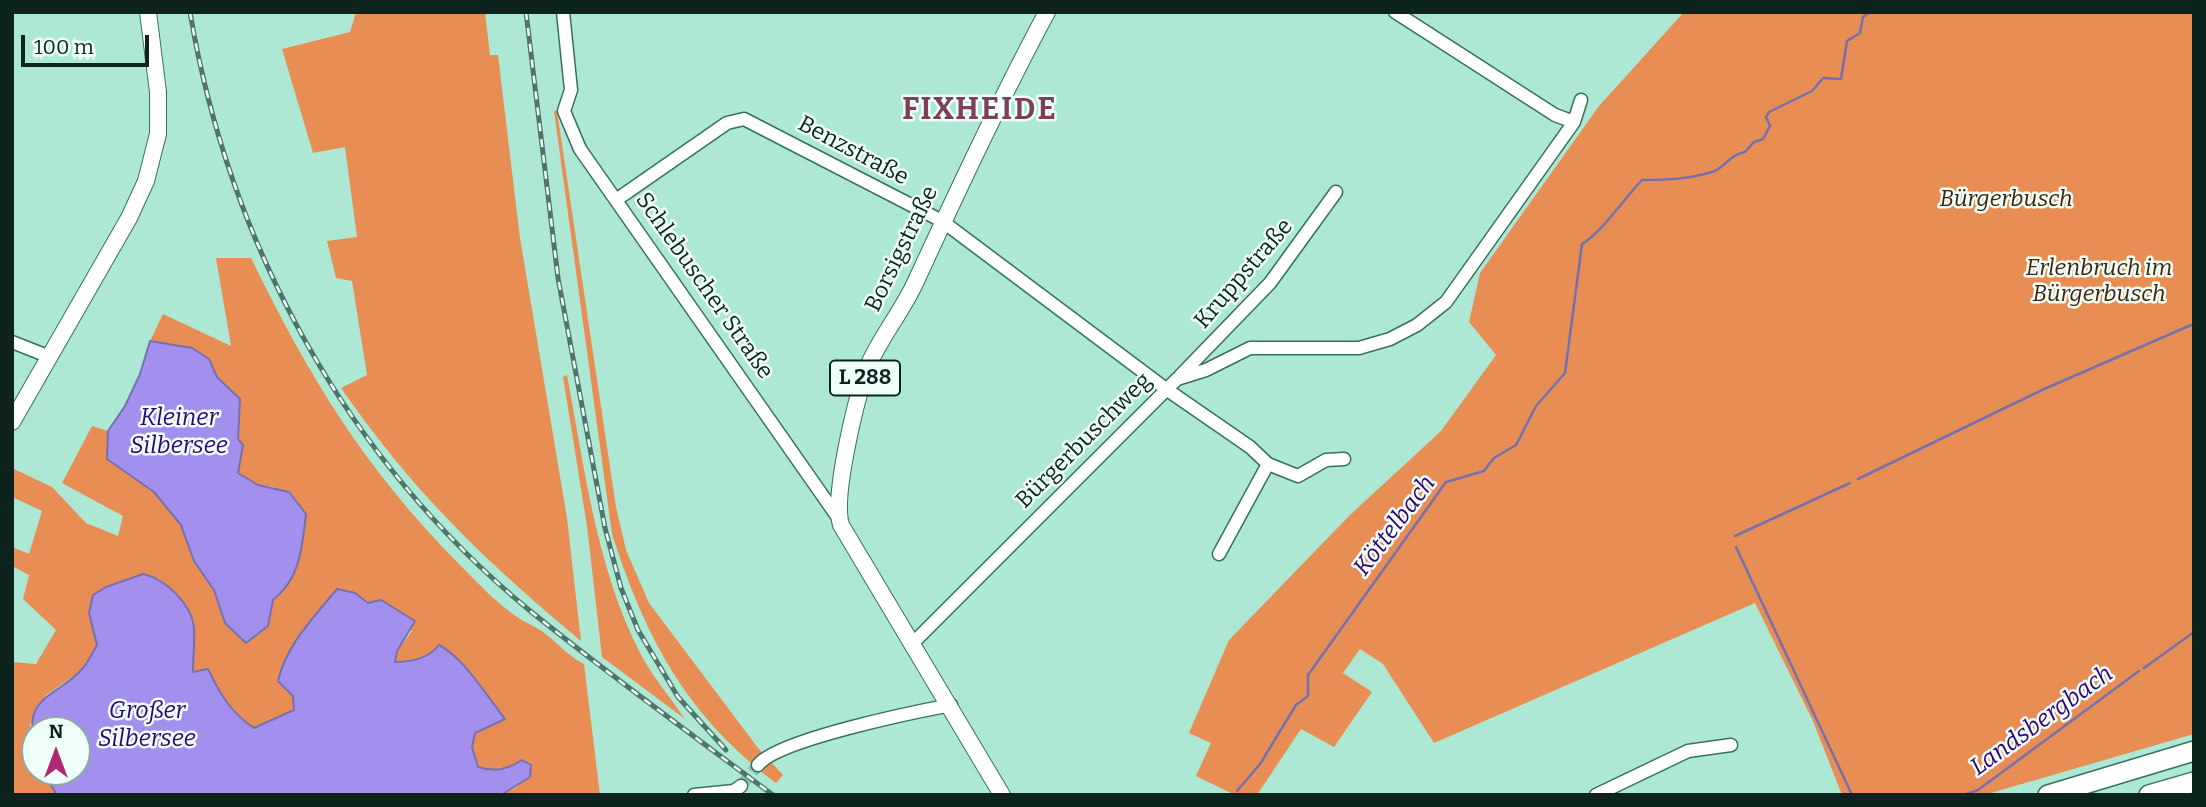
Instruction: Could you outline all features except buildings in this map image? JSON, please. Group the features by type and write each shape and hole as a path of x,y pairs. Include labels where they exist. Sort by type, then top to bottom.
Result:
{"highway":[{"path":"2048,795 2194,751"},
{"path":"2149,795 2194,782"}],"main road":[{"path":"12,422 129,218 149,169 158,134 158,92 148,12"},
{"name":"Borsigstraße","path":"839,519 841,485 854,417 868,366 908,297 942,221 1047,12"},
{"name":"Schlebuscher Straße","path":"839,519 1002,795"}],"street":[{"name":"Schlebuscher Straße","path":"563,12 571,90 564,111 580,149 839,519"},
{"path":"1395,12 1555,115 1574,122"},
{"name":"Bürgerbuschweg","path":"912,644 1177,379 1206,370 1250,348 1359,348 1390,339 1417,325 1446,302 1574,122 1581,100"},
{"name":"Benzstraße","path":"616,200 727,123 744,119 942,221 1166,389 1250,447 1268,464"},
{"name":"Kruppstraße","path":"1177,379 1270,283 1336,192"},
{"path":"12,342 50,357"},
{"path":"1219,554 1268,464 1298,476 1326,460 1344,459"},
{"path":"815,482 841,485"},
{"path":"758,765 763,758 783,749 887,719 951,705"},
{"path":"1596,795 1688,751 1731,745"},
{"path":"694,795 734,791 741,786"}],"green space":[{"path":"356,12 485,12 490,55 498,55 520,238 567,518 581,641 452,524 395,460 341,388 367,375 352,281 336,278 327,241 357,237 345,147 313,153 282,49 350,32"},
{"name":"Bürgerbusch","path":"1684,12 2194,12 2194,734 1984,795 1842,795 1813,721 1755,603 1434,743 1383,664 1360,649 1343,673 1372,692 1334,747 1301,729 1257,795 1235,795 1196,776 1211,743 1189,733 1229,640 1350,515 1441,431 1496,355 1469,322 1480,273 1599,106"},
{"path":"554,111 557,111 616,507 626,550 649,603 758,748 783,775 776,783 717,730 673,672 639,608 612,534"},
{"path":"216,258 251,258 317,381 340,418 393,490 423,526 502,606 540,630 584,664 600,795 501,795 517,787 522,760 501,769 478,767 472,747 475,733 504,719 467,668 433,652 410,662 395,663 397,651 412,631 355,593 338,589 294,643 282,668 278,681 293,696 294,710 254,728 227,702 208,669 192,672 178,595 158,578 89,613 97,645 82,670 46,695 35,716 21,716 21,786 52,786 57,795 12,795 12,662 36,664 56,630 23,599 29,575 12,566 12,547 29,554 42,511 12,497 12,468 52,487 86,523 118,536 123,516 62,483 92,426 108,431 107,459 154,492 181,525 194,561 214,590 225,623 283,592 274,487 258,485 238,473 243,445 238,439 240,399 217,377 209,359 192,348 150,341 163,314 231,346"},
{"path":"567,375 586,482 602,552 613,586 640,653 685,719 602,657 587,526 563,377"}],"water":[{"name":"Kleiner Silbersee","path":"150,341 192,348 209,359 217,377 240,399 238,439 243,445 238,473 258,485 289,492 306,514 295,572 273,600 268,626 246,643 225,623 214,590 194,561 181,525 154,492 107,459 108,431 125,406 140,374"},
{"name":"Großer Silbersee","path":"143,574 160,581 176,593 188,609 194,627 193,672 208,669 227,702 254,728 294,710 293,696 278,681 282,668 294,643 337,589 355,593 368,603 381,600 415,621 397,651 395,662 420,658 439,645 458,659 505,719 475,733 472,747 478,767 501,769 522,760 531,765 530,777 501,795 57,795 52,786 91,786 91,716 34,715 45,698 82,669 97,645 89,613 93,595 106,587"}],"waterway":[{"name":"Köttelbach","path":"1237,791 1260,764 1296,705 1308,696 1308,675 1446,482 1484,471 1494,458 1516,445 1536,406 1565,373 1582,244 1590,239 1642,180 1686,178 1716,170 1745,152 1754,142 1763,139 1770,126 1766,117 1769,112 1812,91 1823,78 1841,79 1847,41 1860,33 1863,17 1870,12"},
{"path":"1858,479 2042,390 2191,325"},
{"path":"1735,536 1850,483"},
{"path":"1736,547 1852,795"},
{"name":"Landsbergbach","path":"2144,668 2194,632"},
{"name":"Landsbergbach","path":"1964,795 1978,790 2139,671"}],"tunnel":[{"path":"741,786 758,765"}],"railway":[{"path":"190,12 208,98 234,182 266,263 306,341 352,416 404,485 463,550 529,610 619,681 773,795"},
{"path":"526,12 558,278 605,528 621,588 638,630 678,697 726,750"}],"district":[{"name":"FIXHEIDE","path":"980,111"}],"park label":[{"name":"Erlenbruch im Bürgerbusch","path":"2099,282"}]}
